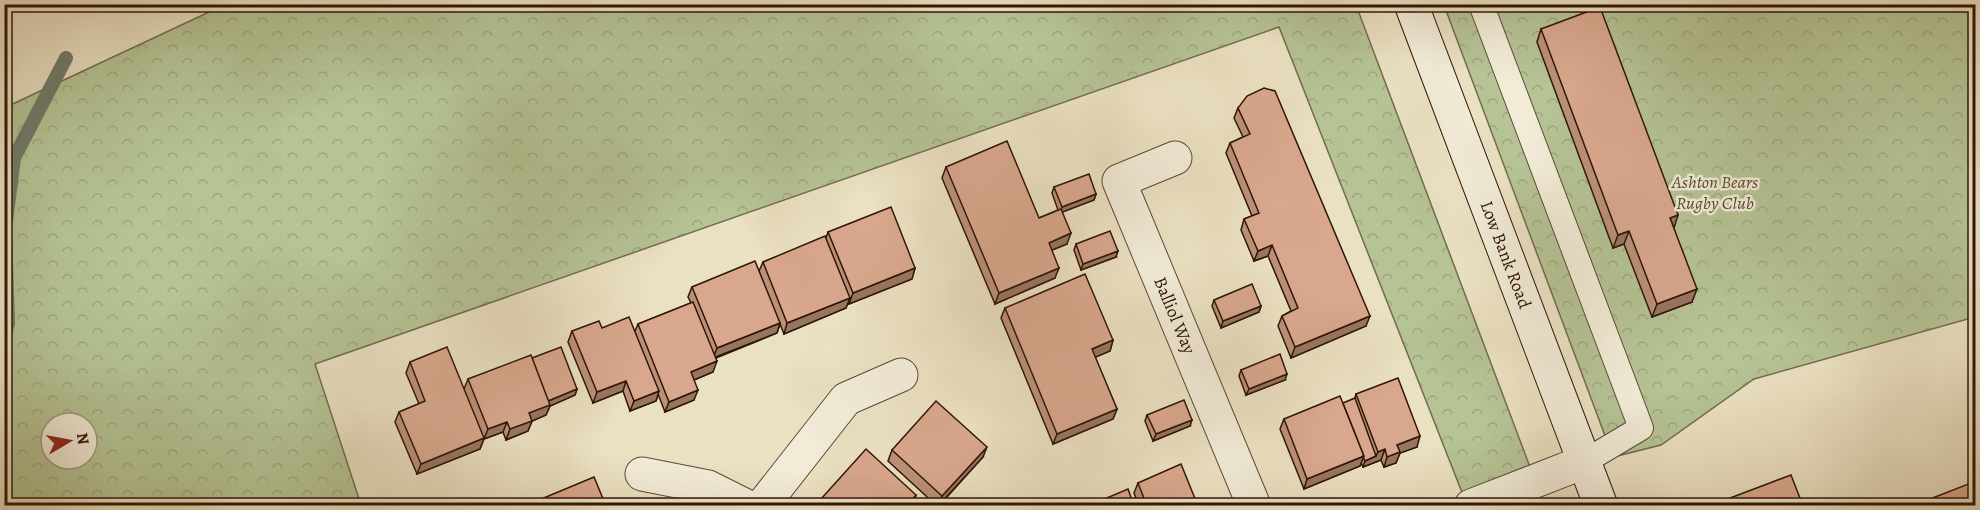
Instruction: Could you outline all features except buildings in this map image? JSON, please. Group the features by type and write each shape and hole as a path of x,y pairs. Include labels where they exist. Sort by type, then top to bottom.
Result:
{"street":[{"name":"Low Bank Road","path":"1411,4 1601,506"},
{"name":"Balliol Way","path":"1175,158 1119,181 1254,506"},
{"path":"762,506 846,399 902,375"},
{"path":"1471,506 1584,462"},
{"path":"642,474 708,487 746,506"}],"lane":[{"path":"1481,4 1641,428 1584,462"}],"green space":[{"path":"224,5 1356,5 1536,483 1467,505 1279,27 315,364 361,505 5,505 4,108"},
{"name":"Ashton Bears Rugby Club","path":"1444,5 1975,5 1975,317 1754,379 1661,445 1613,457"}],"waterway":[{"path":"4,338 8,323 5,229 14,158 66,58"}]}
